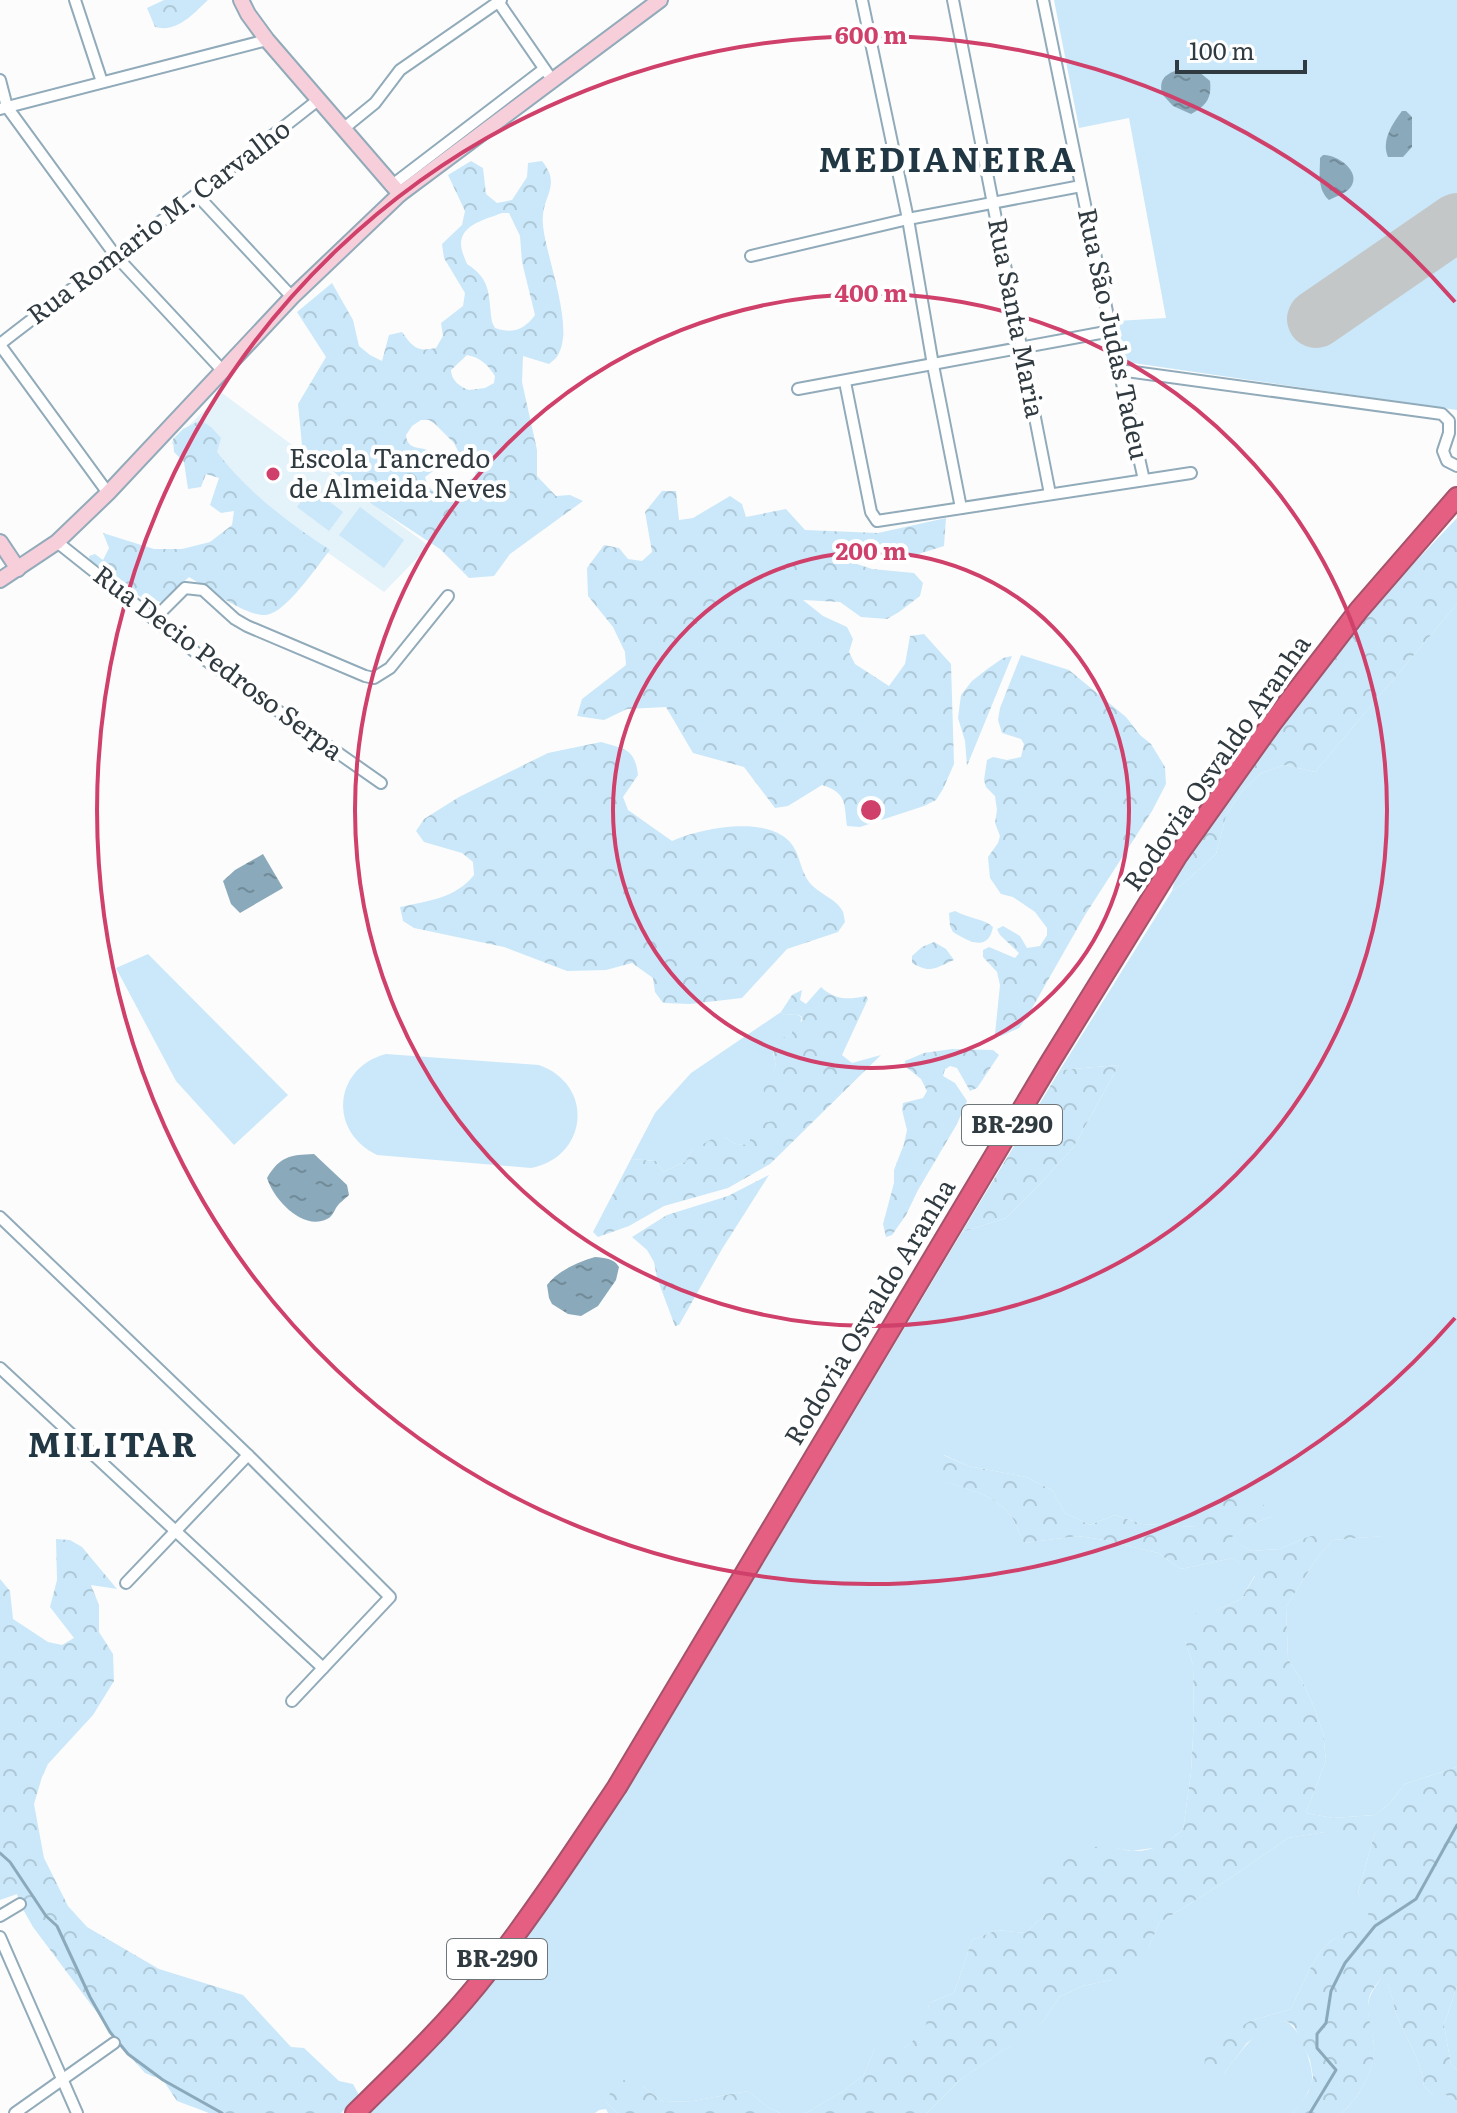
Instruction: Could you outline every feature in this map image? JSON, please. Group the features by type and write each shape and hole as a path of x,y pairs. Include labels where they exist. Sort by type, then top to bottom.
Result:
{"highway":[{"name":"Rodovia Osvaldo Aranha","path":"355,2113 416,2053 485,1976 553,1883 617,1787 1040,1077 1178,855 1272,723 1359,610 1457,497"}],"street":[{"path":"75,0 102,82"},
{"path":"241,0 267,40 396,190"},
{"path":"0,542 6,571 57,542 108,493 396,190 548,75 660,0"},
{"path":"862,0 908,219 961,508"},
{"name":"Rua Santa Maria","path":"953,0 1050,494"},
{"name":"Rua São Judas Tadeu","path":"1043,0 1144,480"},
{"path":"343,129 375,103 400,70 498,1 548,75"},
{"path":"4,108 267,40"},
{"path":"0,80 4,108 115,255 222,370"},
{"name":"Rua Romario M. Carvalho","path":"0,344 318,100"},
{"path":"751,256 908,219 1081,186"},
{"path":"197,195 292,297"},
{"path":"798,389 1111,331"},
{"path":"0,344 108,493"},
{"path":"1119,370 1442,414 1449,421 1443,451 1447,461 1457,466"},
{"path":"845,382 871,512 877,521 1191,473"},
{"name":"Rua Decio Pedroso Serpa","path":"57,542 204,659 381,783"},
{"path":"154,619 185,588 203,590 247,626 374,678 390,668 448,596"},
{"path":"0,1217 248,1455 390,1597 292,1701"},
{"path":"0,1368 323,1668"},
{"path":"126,1583 248,1455"},
{"path":"0,1916 20,1904"},
{"path":"0,1937 77,2113"},
{"path":"15,2113 114,2043"}],"shaded area":[{"name":"Escola Tancredo de Almeida Neves","path":"222,393 429,546 384,592 171,443"}],"green space":[{"path":"164,0 208,0 177,25 155,27 147,8"},
{"path":"1054,0 1457,0 1457,410 1126,362 1117,321 1166,318 1129,118 1079,128"},
{"path":"471,161 483,168 486,194 497,203 512,200 527,177 528,163 542,161 551,178 543,225 562,310 562,343 557,356 549,364 523,356 522,382 537,450 537,476 556,496 570,495 583,501 510,554 494,576 469,578 440,549 373,505 302,445 298,404 326,357 297,312 332,283 353,320 359,346 382,361 389,335 402,332 416,348 436,348 443,336 441,323 463,306 465,293 444,258 442,244 462,225 465,211 448,175","holes":["509,213 520,236 522,262 535,315 522,327 507,331 495,328 485,282 467,264 461,246 462,237 470,227","467,355 472,356 489,368 495,376 494,383 469,390 457,383 451,370","421,420 435,424 454,443 462,459 476,470 475,476 448,496 433,491 425,477 436,469 435,459 432,453 408,442 406,435"]},
{"path":"201,420 221,438 217,452 229,467 284,518 330,550 292,598 266,615 248,611 189,577 162,602 144,599 90,564 89,556 95,554 103,560 109,548 103,533 154,549 182,549 210,542 232,525 234,511 221,513 210,505 219,478 206,474 201,487 188,489 184,462 174,452 173,439 183,429"},
{"path":"311,488 343,512 329,531 297,507"},
{"path":"662,491 676,491 679,520 693,518 730,496 742,504 746,517 786,509 805,530 878,533 946,518 944,546 912,556 848,561 872,569 914,573 923,583 920,596 887,619 861,617 840,602 803,600 823,616 847,627 853,639 849,652 855,664 889,686 905,664 910,636 924,634 951,664 954,764 936,800 860,827 847,826 840,795 822,785 788,806 775,808 744,767 693,753 666,707 627,709 604,720 577,716 582,699 626,665 625,652 613,627 588,596 587,568 604,545 619,548 628,559 642,561 652,552 645,512"},
{"path":"360,507 404,540 384,568 339,535"},
{"path":"1457,518 1457,604 1315,772 1285,765 1261,773 1242,791 1226,816 1216,854 1172,891 1176,875 1279,726 1379,600"},
{"path":"1457,604 1457,1767 1405,1784 1389,1804 1375,1815 1333,1818 1306,1813 1326,1760 1323,1733 1314,1707 1288,1659 1286,1607 1332,1540 1382,1536 1305,1538 1280,1549 1252,1551 1228,1539 1249,1525 1273,1516 1198,1527 1142,1524 1115,1515 1090,1525 1065,1513 1052,1490 1026,1477 968,1466 944,1455 944,1482 982,1494 999,1504 1013,1519 1024,1543 1078,1536 1158,1553 1181,1569 1233,1558 1255,1575 1241,1599 1215,1611 1185,1641 1193,1665 1194,1718 1183,1830 1160,1847 1132,1851 1104,1846 1045,1915 1025,1933 997,1930 972,1940 954,1993 929,2003 926,2031 904,2048 875,2048 864,2075 806,2113 780,2113 748,2091 693,2101 664,2102 642,2086 607,2103 617,2113 608,2113 606,2109 595,2113 370,2113 502,1963 565,1883 634,1779 962,1232 1006,1218 1073,1148 1119,1065 1060,1070 1172,891 1216,854 1226,816 1242,791 1261,773 1285,765 1315,772"},
{"path":"1021,655 1069,670 1126,717 1151,744 1165,767 1166,784 1085,915 1027,1017 1019,1028 1001,1036 995,1034 1000,985 997,972 983,957 983,950 989,947 1015,958 1019,953 997,929 1003,926 1020,936 1027,948 1040,946 1047,935 1047,928 1035,912 1013,897 1001,894 990,878 988,857 1000,836 995,823 995,796 984,780 987,760 993,757 1007,760 1021,757 1024,744 1021,739 1002,733 998,720"},
{"path":"1012,656 967,766 965,741 958,718 961,695 986,670 1003,658"},
{"path":"601,742 627,751 634,759 638,775 623,797 628,810 672,841 715,828 750,826 779,834 790,842 809,882 843,911 845,922 838,932 787,949 742,998 690,1004 663,1003 655,992 653,978 632,963 606,970 567,971 504,947 414,928 403,921 400,907 450,894 474,875 473,862 462,853 424,842 416,831 424,819 459,797 548,753"},
{"path":"955,911 993,927 987,940 977,943 953,932 949,913"},
{"path":"934,942 946,949 954,960 929,969 912,963 912,956"},
{"path":"148,954 288,1095 234,1145 176,1081 116,968"},
{"path":"821,987 836,997 866,996 868,999 842,1055 852,1063 881,1055 770,1164 728,1188 664,1206 629,1226 598,1237 593,1232 631,1159 656,1161 663,1172 685,1162 692,1150 714,1138 724,1137 736,1144 749,1145 753,1125 779,1120 779,1117 759,1114 758,1104 765,1097 763,1087 776,1066 775,1045 780,1039 792,1036 792,1024 802,1021 797,1014 784,1015 781,1012 792,995 802,990 800,1000 806,1004"},
{"path":"781,1012 784,1015 797,1014 802,1018 792,1037 773,1053 776,1066 764,1087 780,1120 750,1146 736,1144 724,1137 692,1150 685,1162 663,1172 656,1161 631,1159 655,1113 691,1073"},
{"path":"952,1049 993,1050 999,1055 977,1088 970,1091 957,1068 950,1066 945,1069 943,1076 955,1083 967,1101 906,1215 892,1235 886,1237 883,1224 894,1183 894,1170 907,1130 903,1103 923,1098 927,1091 921,1079 906,1067 905,1061 924,1053"},
{"path":"386,1054 539,1065 557,1075 569,1088 576,1103 577,1120 573,1136 564,1150 550,1161 531,1168 377,1155 361,1145 350,1131 344,1117 343,1101 355,1072 368,1061"},
{"path":"1119,1065 1073,1148 1041,1183 1006,1218 962,1232 1060,1070"},
{"path":"769,1175 679,1325 675,1326 654,1262 647,1250 632,1237 667,1215 728,1196"},
{"path":"943,1455 968,1466 1026,1477 1052,1490 1065,1513 1090,1525 1115,1515 1142,1524 1198,1527 1204,1500 1229,1487 1255,1495 1273,1516 1249,1525 1229,1539 1252,1551 1280,1549 1305,1538 1360,1522 1384,1536 1332,1540 1286,1607 1288,1659 1314,1707 1323,1733 1326,1760 1306,1813 1333,1818 1375,1815 1389,1804 1405,1784 1457,1767 1457,1986 1444,2025 1451,2065 1457,2070 1457,2101 1446,2095 1433,2095 1424,2086 1384,1974 1368,2001 1374,2046 1372,2064 1360,2091 1342,2113 1293,2113 1308,2093 1313,2077 1310,2060 1294,2026 1288,2022 1281,2021 1269,2027 1247,2043 1223,2075 1215,2081 1206,2082 1205,2057 1218,2041 1250,2021 1291,2009 1308,1973 1325,1947 1371,1920 1358,1893 1375,1832 1325,1832 1288,1838 1159,1923 1149,1947 1133,1968 1111,1980 1083,1986 1059,1997 1026,2040 1003,2050 959,2081 927,2113 806,2113 864,2075 875,2048 904,2048 925,2031 929,2003 954,1993 972,1940 997,1930 1025,1933 1045,1915 1036,1889 1066,1860 1095,1847 1146,1850 1165,1843 1183,1830 1194,1718 1193,1665 1185,1641 1187,1615 1215,1611 1241,1599 1255,1576 1233,1558 1181,1569 1158,1553 1104,1540 1078,1536 1024,1543 1013,1519 999,1504 982,1494 943,1482"},
{"path":"56,1539 70,1540 82,1547 117,1589 91,1585 99,1605 99,1632 113,1654 114,1681 93,1715 48,1764 42,1777 34,1804 44,1858 68,1906 87,1927 159,1969 243,1995 291,2047 304,2048 339,2081 353,2084 359,2095 341,2113 209,2113 177,2101 163,2080 145,2073 128,2054 33,1927 17,1894 0,1900 0,1579 10,1591 13,1619 48,1642 62,1645 74,1638 50,1607 57,1580"},
{"path":"1325,1832 1375,1832 1358,1893 1372,1920 1325,1947 1308,1973 1291,2009 1250,2021 1223,2075 1257,2034 1274,2023 1289,2023 1304,2046 1312,2074 1305,2098 1293,2113 927,2113 959,2081 1003,2050 1026,2039 1044,2020 1059,1997 1083,1986 1111,1980 1149,1947 1159,1923 1288,1838"},
{"path":"1384,1973 1424,2086 1433,2095 1446,2095 1457,2101 1457,2113 1342,2113 1360,2091 1372,2064 1374,2045 1368,2002"},
{"path":"1457,1986 1457,2070 1451,2065 1444,2025"},
{"path":"615,2077 642,2086 664,2102 693,2101 748,2091 780,2113 617,2113 607,2103"}],"water":[{"path":"1177,70 1198,71 1210,81 1207,101 1191,114 1173,106 1162,94 1164,79"},
{"path":"1402,111 1412,117 1412,147 1403,157 1388,157 1387,139"},
{"path":"1323,155 1345,164 1354,179 1348,190 1329,200 1320,180 1320,158"},
{"path":"263,854 283,888 240,913 231,904 223,881 235,870"},
{"path":"314,1154 347,1185 349,1195 329,1218 318,1222 308,1221 291,1211 276,1195 267,1178 276,1165 286,1158"},
{"path":"595,1257 612,1260 619,1267 616,1280 598,1306 581,1316 568,1314 552,1304 547,1285 551,1280 568,1268"}],"waterway":[{"path":"1310,2113 1336,2070 1317,2048 1317,2034 1326,2023 1331,1991 1345,1963 1375,1926 1416,1899 1457,1825"},
{"path":"0,1853 10,1862 46,1916 57,1926 90,1997 110,2032 128,2054 163,2080 222,2113"}],"runway":[{"path":"1316,319 1457,222"}],"place":[{"name":"Escola Tancredo de Almeida Neves","path":"273,474"}],"district":[{"name":"MEDIANEIRA","path":"948,160"},
{"name":"MILITAR","path":"113,1445"}]}
